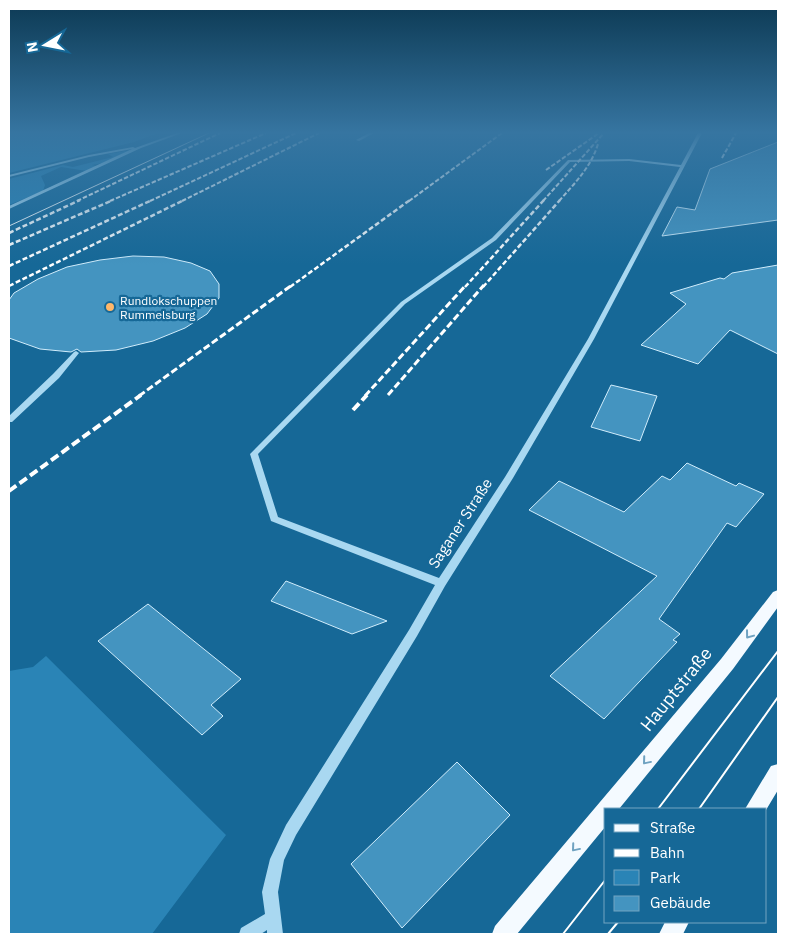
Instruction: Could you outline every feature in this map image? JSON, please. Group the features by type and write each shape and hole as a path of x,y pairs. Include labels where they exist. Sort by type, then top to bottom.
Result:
{"main road":[{"name":"Hauptstraße","path":"608,808 727,664 778,596"},
{"path":"756,808 778,773"},
{"name":"Hauptstraße","path":"503,934 604,812"},
{"path":"670,934 677,923"}],"street":[{"path":"9,208 76,177"},
{"path":"441,583 274,518 254,454 403,304 494,239 554,177"},
{"name":"Saganer Straße","path":"275,934 270,892 276,859 291,830 413,633 441,583 510,478 581,355 676,177"},
{"path":"9,420 56,376 76,353"},
{"path":"247,934 272,918"}],"green space":[{"path":"17,177 41,177 45,185 43,191 9,205 9,179"},
{"path":"46,656 226,835 152,934 9,934 9,671 33,667"}],"building":[{"path":"707,177 778,177 778,220 662,236 677,207 695,210"},
{"name":"Rundlokschuppen Rummelsburg","path":"133,256 164,257 191,263 210,271 219,284 219,298 207,314 185,328 153,341 116,350 81,352 77,349 71,352 40,349 9,338 9,300 14,293 38,279 67,267"},
{"path":"778,265 778,354 730,330 698,364 641,345 686,304 670,293 720,278 724,279 732,273"},
{"path":"611,385 657,396 640,441 591,427"},
{"path":"687,463 736,486 739,483 764,494 736,527 727,523 659,619 680,634 673,640 677,642 604,719 550,676 657,576 529,510 559,481 624,512 662,476 670,480"},
{"path":"286,581 387,621 352,634 271,601"},
{"path":"148,604 241,679 211,705 223,716 202,735 98,641"},
{"path":"457,762 510,815 402,928 351,864"}],"tram line":[{"path":"9,226 114,177"},
{"path":"659,808 778,651"},
{"path":"700,808 778,697"},
{"path":"563,934 604,882"},
{"path":"608,934 617,923"}],"railway":[{"path":"77,201 127,177"},
{"path":"110,201 165,177"},
{"path":"150,201 202,177"},
{"path":"182,201 230,177"},
{"path":"409,201 442,177"},
{"path":"543,201 565,177"},
{"path":"559,201 580,177"},
{"path":"9,233 80,200"},
{"path":"9,245 113,200"},
{"path":"9,266 152,200"},
{"path":"9,286 184,200"},
{"path":"290,287 410,200"},
{"path":"465,287 544,200"},
{"path":"483,287 560,200"},
{"path":"139,396 292,285"},
{"path":"365,396 466,285"},
{"path":"388,395 484,285"},
{"path":"9,491 141,395"},
{"path":"353,410 367,395"}],"place":[{"name":"Rundlokschuppen Rummelsburg","path":"110,307"}]}
